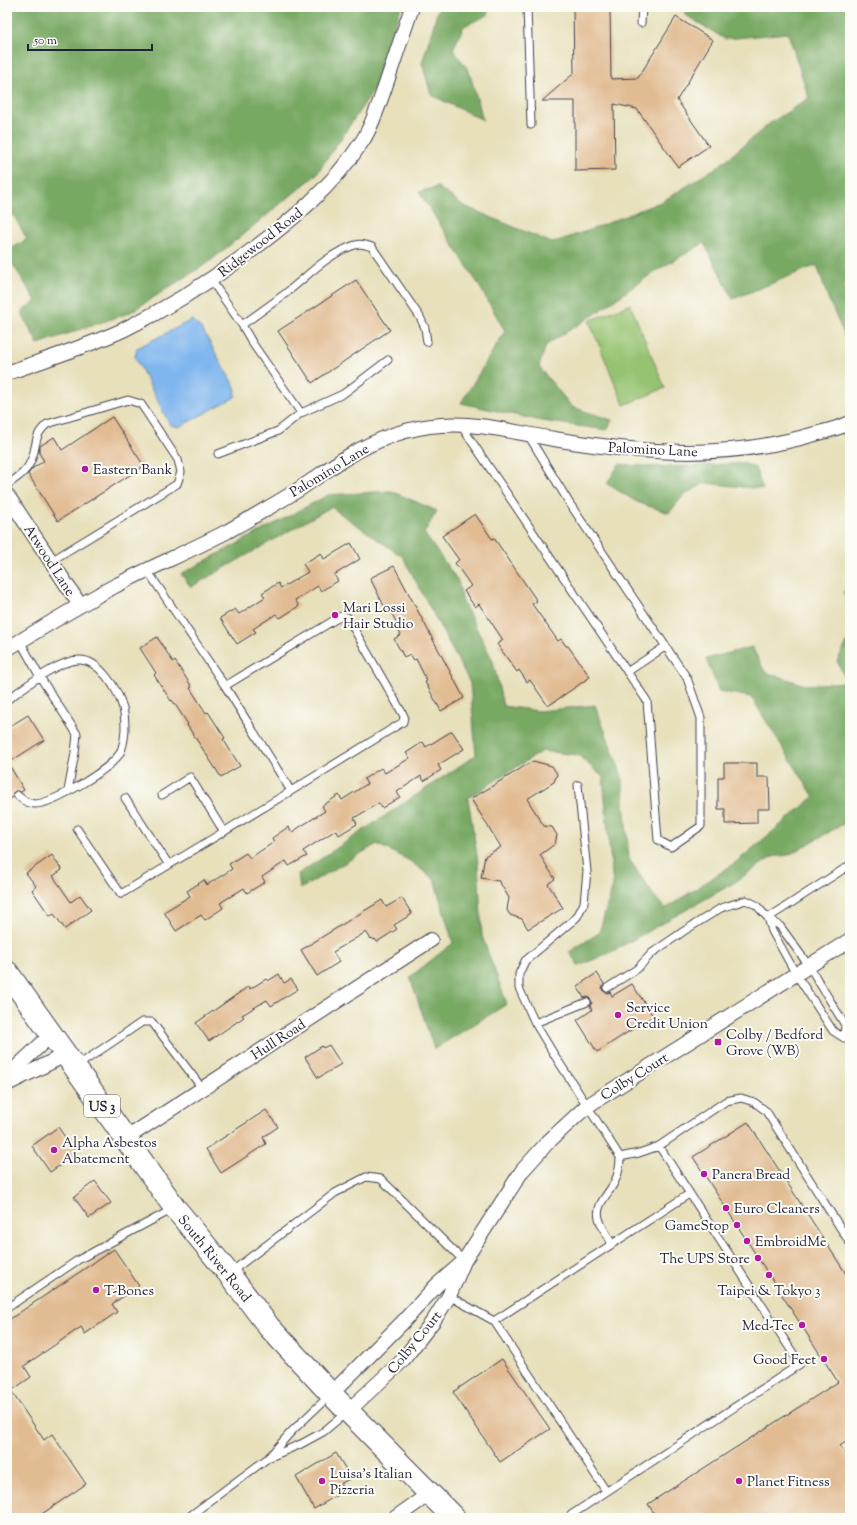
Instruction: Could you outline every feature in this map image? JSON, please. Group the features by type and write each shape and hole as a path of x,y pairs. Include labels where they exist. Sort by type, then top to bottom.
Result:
{"main road":[{"name":"South River Road","path":"7,972 175,1208 229,1274 269,1327 331,1394 454,1518"}],"street":[{"name":"Ridgewood Road","path":"7,373 123,330 159,311 210,280 283,226 312,200 340,171 364,139 379,104 412,7"},
{"name":"Palomino Lane","path":"7,649 80,605 228,531 299,489 348,456 365,447 408,431 440,425 460,424 632,450 710,452 788,442 850,423"},
{"name":"Atwood Lane","path":"7,495 80,605"},
{"name":"Hull Road","path":"125,1139 431,940"},
{"name":"Colby Court","path":"348,1411 402,1361 434,1320 449,1296 464,1261 522,1171 548,1142 587,1106 850,940"},
{"path":"7,1080 20,1064 51,1035"},
{"path":"7,1084 70,1061"},
{"name":"Colby Court","path":"331,1394 402,1323 437,1285 464,1261"},
{"path":"395,1518 430,1494"}],"lane":[{"path":"527,7 531,125"},
{"path":"641,23 642,7"},
{"path":"242,325 283,296 323,263 344,250 355,245 364,244 372,248 420,317 425,328 427,342"},
{"path":"210,280 301,413"},
{"path":"218,454 278,431 301,413 343,394 388,360"},
{"path":"7,485 24,473 32,458 35,441 39,431 47,424 128,400 141,404 178,460 181,472 177,484 51,561"},
{"path":"460,424 647,701 658,840 671,847 701,826 701,718 687,678 570,504 528,435"},
{"path":"148,570 225,686 291,791"},
{"path":"78,829 121,894 403,722 404,716 348,617 342,616 336,619 225,686"},
{"path":"20,641 40,677 77,734 68,791"},
{"path":"628,672 666,646"},
{"path":"7,700 40,677 67,663 78,660 89,661 99,667 117,692 123,707 125,722 124,736 120,753 109,765 96,775 50,800 36,804 26,802 17,794"},
{"path":"162,795 190,777 224,832"},
{"path":"578,785 587,871 584,903 577,917 525,961 519,974 519,988 535,1023 620,1157 620,1168 615,1182 604,1197 598,1217 612,1244"},
{"path":"125,798 169,865"},
{"path":"768,918 850,865"},
{"path":"607,988 637,969 652,953 721,908 746,900 756,904 768,918 780,926 810,966 845,1025 844,1038 833,1031 796,974 772,931 768,918"},
{"path":"535,1023 587,1002"},
{"path":"70,1061 142,1022 152,1022 202,1088"},
{"path":"620,1157 639,1153 659,1146 726,1101 741,1098 754,1102 766,1111 850,1244"},
{"path":"573,1518 571,1515 606,1491 800,1364 659,1146"},
{"path":"229,1274 334,1193 366,1177 381,1179 464,1261"},
{"path":"494,1321 689,1194"},
{"path":"7,1308 78,1260 175,1208"},
{"path":"449,1296 494,1321 606,1491"},
{"path":"187,1518 268,1458 291,1432 331,1394"},
{"path":"268,1458 301,1444 323,1432 348,1411"}],"green space":[{"path":"7,7 401,7 373,91 316,175 209,262 129,313 38,344 21,312 36,301 7,255 7,251 27,239 7,204"},
{"path":"439,7 488,7 488,15 464,26 453,49 469,71 483,120 431,95 422,63"},
{"path":"688,7 724,7 725,9 730,7 850,7 850,283 843,286 850,307 850,339 847,341 828,298 817,265 733,299 704,243 654,272 595,314 546,345 539,367 572,407 612,420 607,430 542,421 461,403 505,331 477,282 419,192 438,187 464,206 552,243 590,230 663,201 720,165 769,124 809,98 788,33 725,39 684,14"},
{"path":"630,304 665,388 624,405 589,321"},
{"path":"743,463 755,468 763,489 705,483 683,496 669,513 637,502 607,484 619,464 665,467"},
{"path":"391,491 437,511 424,533 458,581 463,602 493,661 503,706 539,711 595,705 622,776 629,859 654,896 665,909 735,863 814,797 751,697 719,691 706,659 752,647 765,672 805,685 847,682 837,661 850,637 850,820 789,855 772,857 732,884 613,951 579,966 569,952 599,933 613,886 603,777 578,755 542,751 468,798 478,862 482,936 507,1004 434,1049 410,977 453,943 434,879 410,861 377,844 300,889 298,874 476,755 470,683 403,557 331,507 191,587 181,574 328,495"},
{"path":"850,581 850,618 844,592"}],"water":[{"path":"192,320 202,329 236,389 235,397 179,427 170,425 135,357 137,348"}],"building":[{"path":"573,7 610,7 611,79 638,78 676,17 713,40 677,100 709,146 678,167 637,109 614,104 615,170 575,171 575,101 542,101 574,73"},
{"path":"356,280 390,330 312,383 278,331"},
{"name":"Eastern Bank","path":"112,417 144,466 58,521 28,474 33,468 44,461 39,453 40,446 54,437 62,450"},
{"path":"475,514 492,539 494,538 537,601 532,604 558,641 561,639 566,646 568,646 590,677 548,706 530,680 527,682 519,670 517,672 497,644 503,640 479,604 475,607 464,591 471,586 455,563 459,560 442,536"},
{"path":"351,543 360,559 334,575 338,581 321,591 318,586 295,600 299,606 280,618 276,614 253,629 256,632 237,644 220,618 235,609 239,614 265,597 262,593 278,583 281,588 308,572 303,564 321,553 324,559"},
{"path":"394,566 464,698 441,711 425,682 427,681 416,659 414,660 410,654 404,657 394,639 401,635 397,628 399,627 387,605 384,606 370,578"},
{"path":"157,637 173,662 175,661 192,687 190,688 206,713 208,712 225,738 223,739 240,766 221,777 187,725 188,724 154,675 156,673 140,648"},
{"path":"28,715 44,740 8,763 24,790 21,792 15,791 12,794 13,797 7,801 7,728"},
{"path":"452,731 464,749 438,765 441,770 424,781 421,776 397,792 400,797 382,808 379,803 354,818 357,824 339,835 336,830 303,851 307,856 289,866 286,861 262,877 265,882 247,893 244,888 220,903 223,908 205,920 201,915 176,931 164,912 190,896 187,891 204,880 207,885 232,869 229,864 246,853 250,858 274,842 272,838 288,827 292,832 325,811 322,806 339,795 342,800 367,784 364,779 381,768 385,773 410,758 406,753 423,742 426,747"},
{"path":"533,761 552,766 557,774 554,782 527,799 544,826 552,827 557,835 555,844 540,855 555,879 548,884 563,908 528,929 522,919 510,915 507,910 509,898 499,881 481,878 485,856 501,847 471,799"},
{"path":"724,763 757,763 757,777 769,777 770,809 757,809 757,823 725,824 725,809 718,809 718,777 724,777"},
{"path":"52,855 62,870 53,876 71,902 80,895 91,910 65,929 54,914 50,916 32,890 36,886 26,873"},
{"path":"402,898 412,914 394,925 397,929 377,942 375,939 371,939 366,932 333,952 339,962 317,976 301,950 382,900 386,907"},
{"path":"597,973 604,984 602,988 603,991 607,993 610,992 612,996 632,984 653,1016 597,1052 577,1020 592,1010 590,1006 592,1003 588,997 584,998 577,986"},
{"path":"279,974 284,983 291,979 298,989 271,1006 267,1000 242,1015 244,1017 209,1041 196,1023 249,986 250,989 266,979 268,981"},
{"path":"329,1045 341,1064 318,1078 305,1057 322,1046 323,1048"},
{"path":"266,1110 278,1127 263,1137 266,1144 221,1173 206,1149"},
{"path":"748,1122 850,1280 850,1439 840,1446 850,1462 850,1518 657,1518 648,1504 838,1382 693,1157"},
{"name":"Alpha Asbestos Abatement","path":"58,1127 77,1154 50,1172 32,1146"},
{"path":"95,1181 111,1203 89,1218 74,1197"},
{"path":"114,1249 139,1286 112,1304 117,1312 85,1334 81,1327 24,1366 31,1377 11,1391 44,1440 52,1434 86,1484 36,1518 7,1518 7,1321"},
{"path":"502,1359 550,1429 500,1462 453,1392"},
{"name":"Luisa's Italian Pizzeria","path":"336,1453 351,1478 340,1484 344,1491 314,1509 296,1477"}],"place":[{"name":"Eastern Bank","path":"85,469"},
{"name":"Mari Lossi Hair Studio","path":"335,615"},
{"name":"Service Credit Union","path":"618,1015"},
{"name":"Colby / Bedford Grove (WB)","path":"718,1042"},
{"name":"Alpha Asbestos Abatement","path":"54,1150"},
{"name":"Panera Bread","path":"704,1174"},
{"name":"Euro Cleaners","path":"726,1208"},
{"name":"GameStop","path":"737,1225"},
{"name":"EmbroidMe","path":"747,1241"},
{"name":"The UPS Store","path":"758,1258"},
{"name":"Taipei & Tokyo 3","path":"769,1275"},
{"name":"T-Bones","path":"96,1290"},
{"name":"Med-Tec","path":"802,1325"},
{"name":"Good Feet","path":"824,1359"},
{"name":"Luisa's Italian Pizzeria","path":"322,1481"},
{"name":"Planet Fitness","path":"739,1481"}]}
